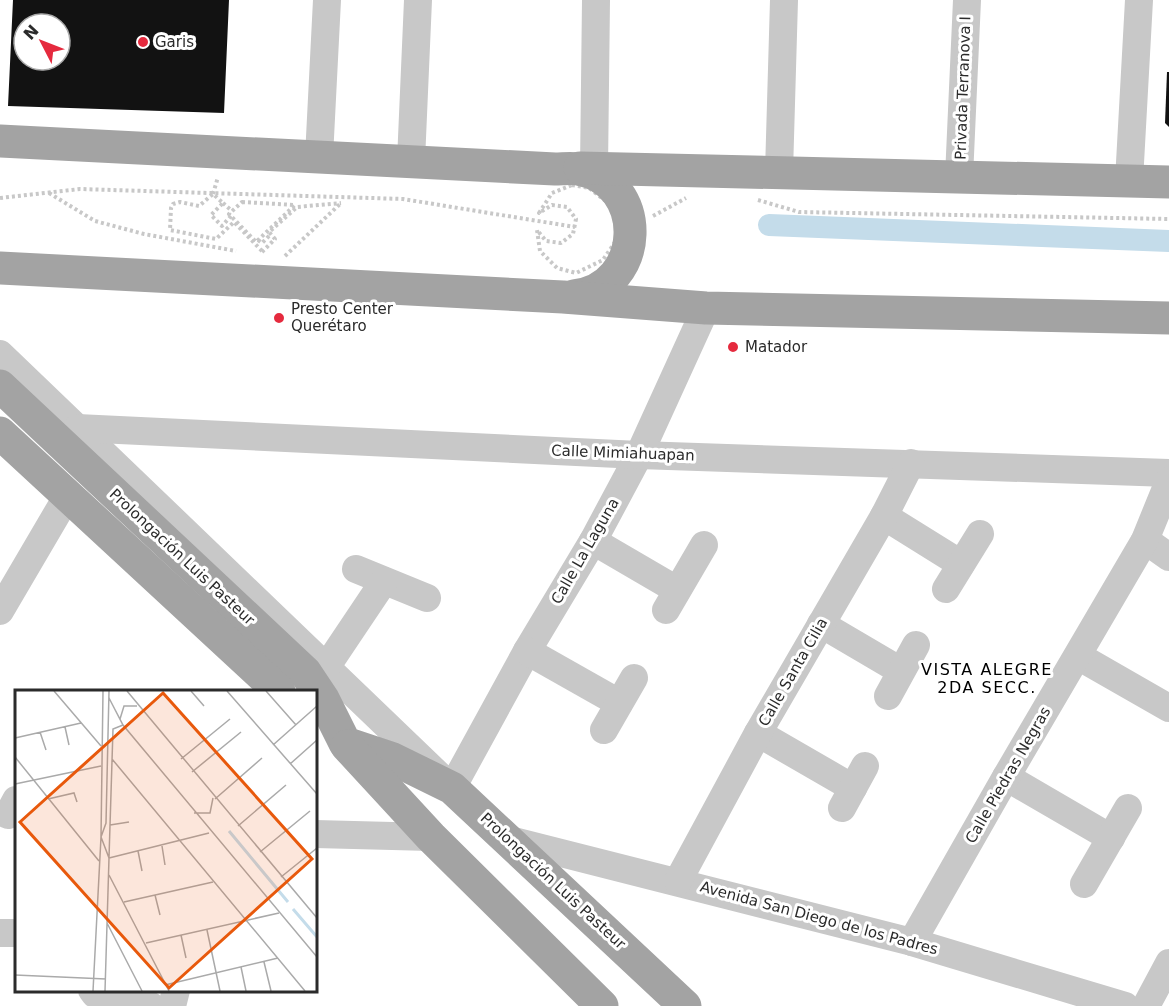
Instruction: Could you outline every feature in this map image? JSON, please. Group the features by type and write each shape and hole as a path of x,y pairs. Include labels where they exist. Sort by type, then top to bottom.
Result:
{"main road":[{"path":"0,141 555,170 578,169 599,177 617,191 628,211 625,235 628,254 618,272 603,286 584,295 563,297"},
{"path":"555,170 594,168 1169,182"},
{"path":"0,268 563,297 706,308 1169,318"},
{"name":"Prolongación Luis Pasteur","path":"0,386 305,672 323,699 345,743 393,759 452,788 685,1006"},
{"path":"0,433 278,690"},
{"name":"Prolongación Luis Pasteur","path":"316,721 345,743 431,837 602,1006"}],"street":[{"path":"319,157 327,0"},
{"path":"411,161 418,0"},
{"path":"594,168 596,0"},
{"path":"778,172 784,0"},
{"name":"Privada Terranova I","path":"959,177 967,0"},
{"path":"1129,181 1139,0"},
{"name":"Calle La Laguna","path":"452,788 527,651 593,541 639,455 706,308"},
{"path":"0,354 452,788"},
{"name":"Calle Mimiahuapan","path":"77,428 639,455 1169,472"},
{"name":"Calle Santa Cilia","path":"678,881 758,733 884,516 911,463"},
{"name":"Calle Piedras Negras","path":"912,942 1145,540 1169,481"},
{"path":"0,611 68,495"},
{"path":"884,516 961,564"},
{"path":"946,589 980,534"},
{"path":"1145,540 1169,557"},
{"path":"593,541 672,600 704,545"},
{"path":"356,569 427,598"},
{"path":"327,666 384,581"},
{"path":"821,624 902,671"},
{"path":"888,696 916,645"},
{"path":"527,651 620,703"},
{"path":"1078,656 1169,708"},
{"path":"604,730 634,678"},
{"path":"758,733 853,787"},
{"path":"1006,777 1111,838"},
{"path":"1084,884 1128,808"},
{"path":"316,834 431,837"},
{"name":"Avenida San Diego de los Padres","path":"510,840 912,942 1125,1006"},
{"path":"1146,1006 1169,963"},
{"path":"93,991 95,994 151,1006"},
{"path":"172,1006 176,991"}],"path":[{"path":"625,235 607,202 589,188 572,185 552,193 539,213 552,205 567,207 576,219 573,234 561,243 546,241 537,230 540,250 557,268 576,273 603,260 625,235 651,217 688,197"},
{"path":"0,198 80,189 403,199 575,227"},
{"path":"50,192 95,221 144,234 237,252"},
{"path":"213,194 256,242 258,240 261,243 271,234 269,232 297,207 341,204 282,259"},
{"path":"213,194 199,206 180,202 174,204 171,208 170,230 216,239 234,222 262,251"},
{"path":"756,200 799,212 1169,219"},
{"path":"223,203 211,216 222,226 242,202 295,205 258,240"},
{"path":"258,256 275,239 271,234"}],"building":[{"name":"Garis","path":"13,0 229,0 224,113 8,106 12,21 12,72 72,72 72,12 12,12"},
{"path":"1167,72 1169,72 1169,127 1165,123"}],"waterway":[{"path":"769,225 1169,241"}],"place":[{"name":"Garis","path":"143,42"},
{"name":"Presto Center Querétaro","path":"279,318"},
{"name":"Matador","path":"733,347"}],"district":[{"name":"VISTA ALEGRE 2DA SECC.","path":"987,678"}]}
